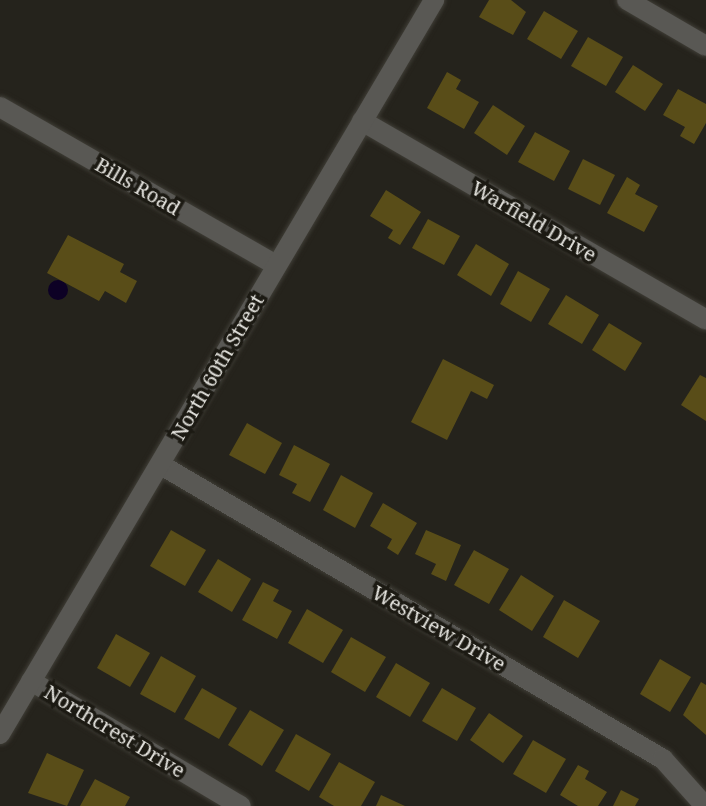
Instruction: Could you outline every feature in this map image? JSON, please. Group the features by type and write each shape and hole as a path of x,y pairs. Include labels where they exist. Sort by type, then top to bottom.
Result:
{"street":[{"name":"North 60th Street","path":"0,734 434,0"},
{"path":"627,0 706,46"},
{"name":"Bills Road","path":"0,107 276,265"},
{"name":"Warfield Drive","path":"362,121 706,320"},
{"name":"Westview Drive","path":"161,465 663,759 705,806"},
{"name":"Northcrest Drive","path":"31,681 241,806"}],"shaded area":[{"path":"58,280 65,283 68,290 65,297 58,300 51,297 48,290 51,283"}],"building":[{"path":"489,0 511,0 526,12 513,35 479,17"},
{"path":"544,11 578,31 561,59 527,39"},
{"path":"588,37 623,57 606,86 571,66"},
{"path":"633,65 663,84 645,111 615,92"},
{"path":"447,72 461,80 456,89 479,102 464,129 427,108"},
{"path":"678,89 706,104 706,123 694,144 680,136 685,127 663,115"},
{"path":"493,105 525,126 507,155 474,133"},
{"path":"535,132 570,151 554,181 518,162"},
{"path":"583,159 615,175 600,205 568,189"},
{"path":"627,177 640,185 635,194 658,206 644,232 607,213"},
{"path":"386,190 421,212 400,245 388,238 393,230 370,216"},
{"path":"428,219 460,236 444,265 412,248"},
{"path":"68,235 124,264 120,272 137,281 126,303 105,291 99,301 47,273"},
{"path":"476,244 509,264 491,296 457,275"},
{"path":"518,271 550,289 531,322 500,304"},
{"path":"566,295 599,315 582,344 548,324"},
{"path":"609,323 642,343 625,371 592,350"},
{"path":"443,359 494,385 487,399 471,391 447,440 411,422"},
{"path":"700,375 706,378 706,421 681,405"},
{"path":"247,423 282,443 265,474 229,455"},
{"path":"294,445 330,464 310,502 292,493 297,484 279,475"},
{"path":"341,475 373,493 355,528 323,510"},
{"path":"383,503 417,523 398,555 387,548 392,539 370,526"},
{"path":"171,530 206,550 185,586 150,566"},
{"path":"426,530 461,545 446,581 431,574 436,564 415,554"},
{"path":"474,550 509,569 489,604 454,585"},
{"path":"218,559 251,579 232,612 198,592"},
{"path":"521,575 554,596 532,631 499,610"},
{"path":"263,582 279,590 273,601 292,611 277,639 242,620"},
{"path":"564,600 600,621 578,658 543,637"},
{"path":"307,609 343,630 323,663 288,643"},
{"path":"116,634 150,653 130,687 97,668"},
{"path":"351,637 386,657 365,692 331,672"},
{"path":"161,656 196,676 175,713 140,694"},
{"path":"660,659 691,677 670,712 640,694"},
{"path":"396,663 430,683 410,717 376,697"},
{"path":"701,682 706,685 706,735 683,715"},
{"path":"202,688 237,708 219,739 184,719"},
{"path":"442,688 476,708 457,741 422,721"},
{"path":"250,710 284,730 262,766 228,745"},
{"path":"489,713 523,736 503,763 470,740"},
{"path":"296,734 331,754 309,791 275,771"},
{"path":"533,740 566,759 546,793 513,774"},
{"path":"47,753 84,770 67,806 28,793"},
{"path":"339,762 375,782 361,806 334,806 319,797"},
{"path":"578,765 589,771 585,779 607,792 598,806 578,806 560,795"},
{"path":"95,779 130,797 125,806 80,806"},
{"path":"621,790 639,799 635,806 613,806"},
{"path":"381,795 405,806 376,806"}]}
